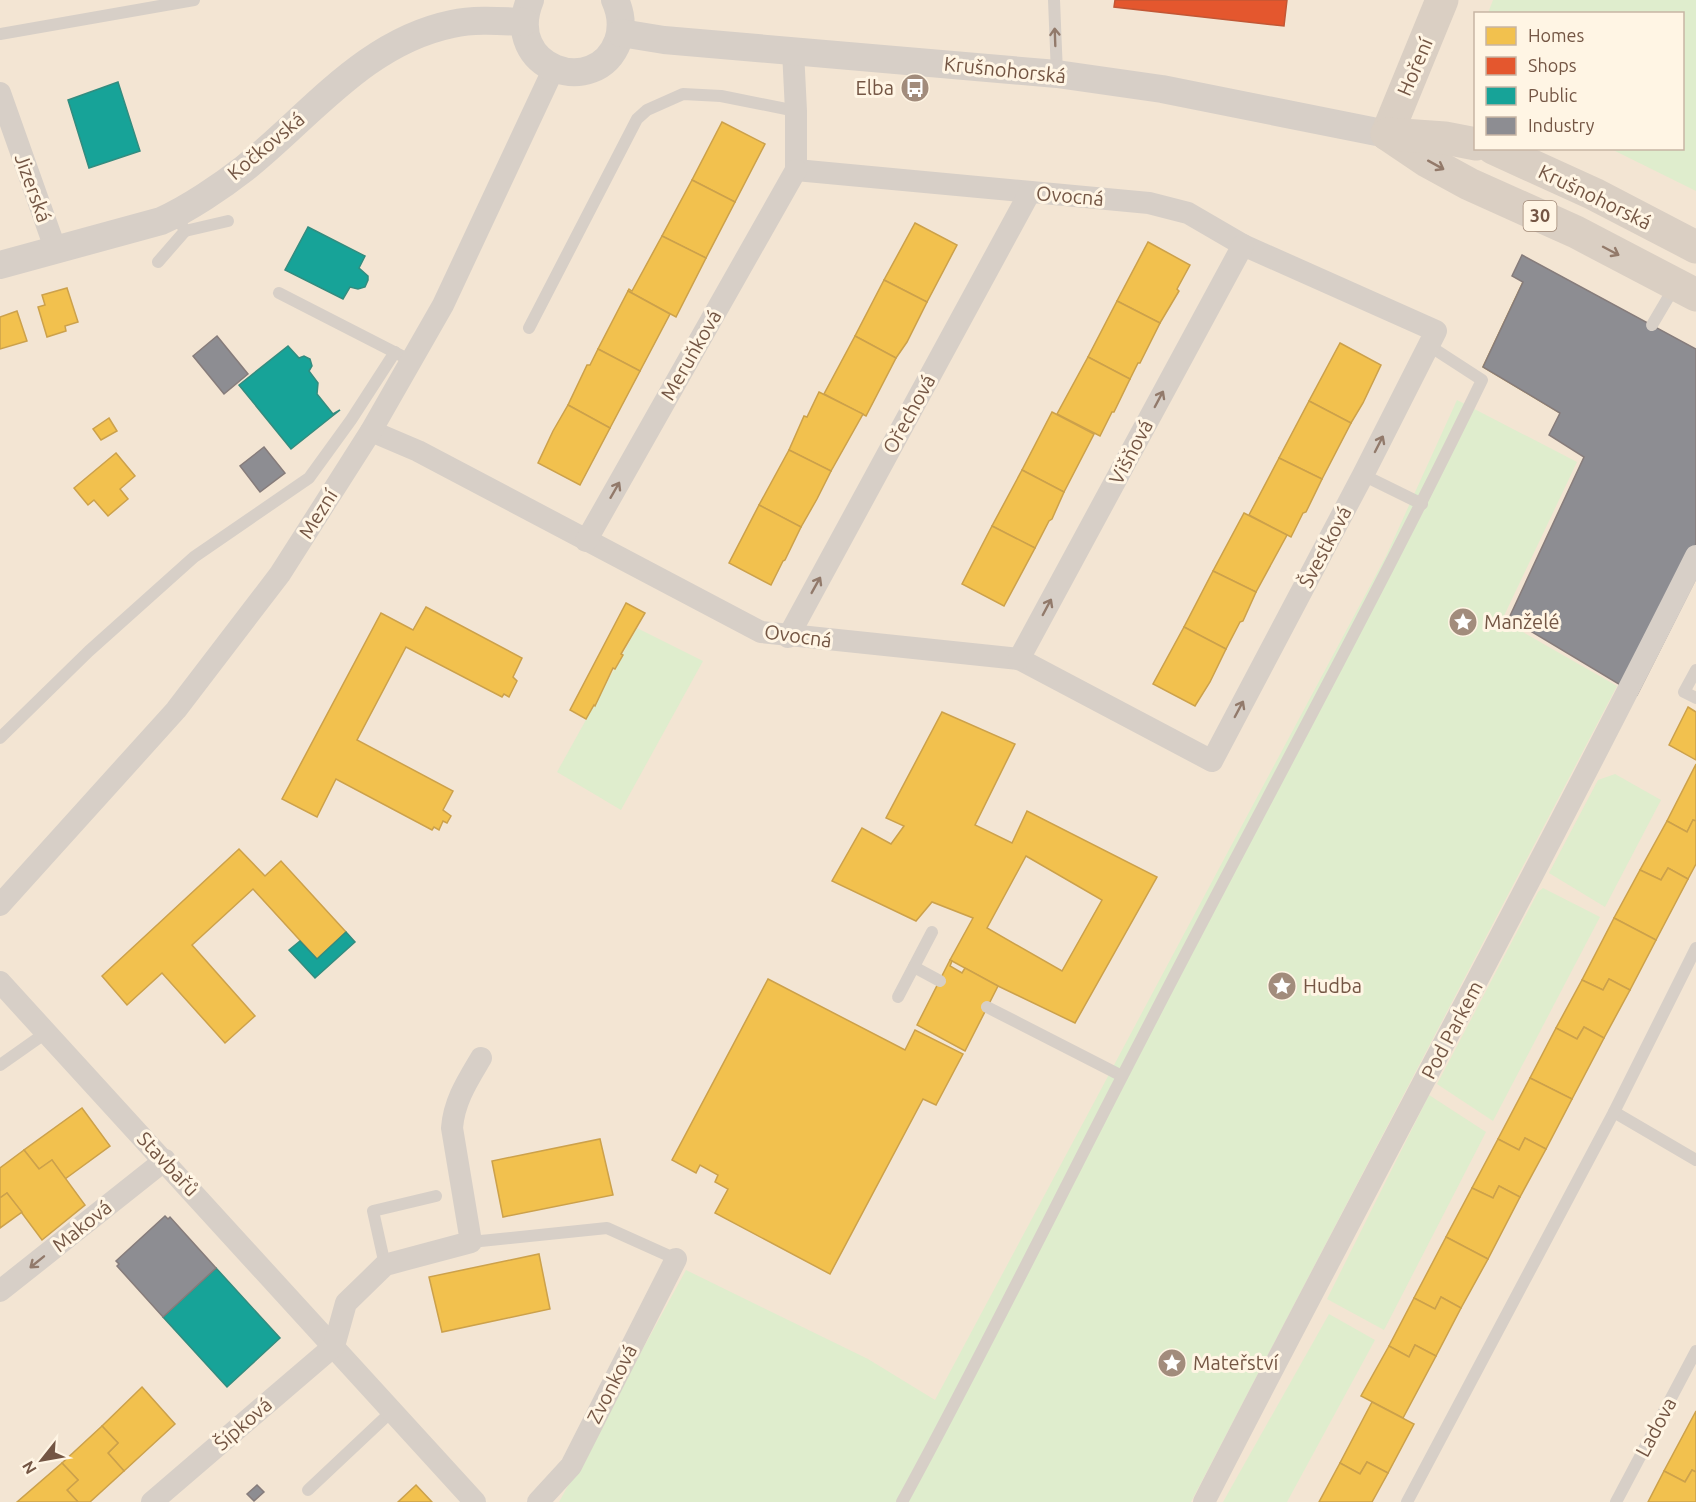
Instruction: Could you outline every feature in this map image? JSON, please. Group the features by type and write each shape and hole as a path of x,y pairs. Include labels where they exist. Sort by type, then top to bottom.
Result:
{"main road":[{"name":"Hoření","path":"1387,134 1442,0"},
{"name":"Krušnohorská","path":"1387,134 1445,138 1474,144"},
{"name":"Krušnohorská","path":"1387,134 1469,184 1576,232 1686,290"},
{"name":"Krušnohorská","path":"1497,150 1594,194 1696,247"}],"street":[{"path":"527,11 526,35 537,57 554,68 565,72 578,72 593,68 605,60 615,48 621,33 621,20 615,0"},
{"name":"Kočkovská","path":"0,265 55,248 161,221 180,222 350,75 384,51 417,35 452,24 488,21 527,11"},
{"name":"Krušnohorská","path":"621,33 664,40 1057,74 1162,89 1387,134"},
{"path":"794,51 796,170"},
{"name":"Mezní","path":"0,905 176,710 280,574 371,431 403,357 443,305 554,68"},
{"name":"Jizerská","path":"0,93 55,248"},
{"name":"Ovocná","path":"796,170 1149,203 1188,213 1243,245 1432,338"},
{"name":"Meruňková","path":"586,541 796,170"},
{"name":"Ořechová","path":"788,637 1030,192"},
{"name":"Višňová","path":"1019,659 1243,245"},
{"name":"Švestková","path":"1212,761 1363,475 1432,338"},
{"name":"Ovocná","path":"371,431 418,451 761,632 788,637 1019,659 1212,761"},
{"name":"Pod Parkem","path":"1204,1502 1319,1276 1419,1092 1590,766 1696,556"},
{"name":"Stavbařů","path":"0,982 476,1502"},
{"path":"334,1346 346,1303 385,1265 471,1242 452,1128 459,1097 481,1058"},
{"name":"Maková","path":"0,1291 165,1160"},
{"name":"Zvonková","path":"538,1502 571,1466 676,1259"},
{"name":"Šípková","path":"152,1502 334,1346"}],"lane":[{"path":"0,34 194,0"},
{"path":"1054,0 1057,74"},
{"path":"529,328 637,119 648,110 683,94 721,96 796,111"},
{"path":"158,262 180,222 228,221"},
{"path":"1652,325 1686,290"},
{"path":"0,738 89,651 194,557 309,478 351,420 403,357 279,293"},
{"path":"902,1502 1422,504 1482,380 1432,338"},
{"path":"1363,475 1422,504"},
{"path":"1696,670 1684,692 1696,698"},
{"path":"898,998 932,932"},
{"path":"1407,1502 1614,1112 1696,948"},
{"path":"914,967 940,981"},
{"path":"987,1007 1122,1076"},
{"path":"0,1065 47,1032"},
{"path":"1614,1112 1696,1160"},
{"path":"385,1265 373,1211 436,1196"},
{"path":"471,1242 607,1227 676,1259"},
{"name":"Ladova","path":"1616,1502 1696,1351"},
{"path":"308,1490 392,1411"}],"shaded area":[{"path":"0,0 1696,0 1696,1502 0,1502"}],"green space":[{"path":"1493,0 1696,0 1696,191 1613,150 1684,150 1684,12 1488,12"},
{"path":"1457,400 1577,462 1502,620 1617,686 1191,1502 559,1502 686,1270 868,1359 935,1400 1386,556"},
{"path":"637,628 703,661 621,810 557,772"},
{"path":"1615,774 1661,800 1605,907 1549,873 1598,780"},
{"path":"1543,888 1600,917 1493,1121 1437,1084 1538,892"},
{"path":"1429,1095 1486,1132 1384,1330 1327,1299"},
{"path":"1329,1314 1375,1340 1287,1502 1223,1502"}],"building: Homes":[{"path":"722,122 765,144 735,202 692,180"},
{"path":"692,180 735,202 706,258 662,236"},
{"path":"915,223 957,245 927,302 884,280"},
{"path":"662,236 706,258 676,317 628,291 629,289 632,291"},
{"path":"1148,242 1190,265 1177,289 1179,291 1160,323 1117,301"},
{"path":"884,280 927,302 907,342 896,358 855,336"},
{"path":"1523,282 1605,330 1560,413 1483,367"},
{"path":"67,288 78,322 65,326 66,331 47,337 38,307 45,305 42,295"},
{"path":"628,291 670,314 640,371 598,349"},
{"path":"1117,301 1160,323 1130,379 1088,357"},
{"path":"17,311 27,341 0,349 0,317"},
{"path":"855,336 896,358 866,416 824,394"},
{"path":"1340,343 1381,365 1351,423 1309,401"},
{"path":"598,349 640,371 610,428 568,405 587,365 590,365"},
{"path":"1088,357 1130,379 1100,436 1057,414"},
{"path":"819,392 863,414 831,471 789,450 804,416 807,417"},
{"path":"1309,401 1351,423 1322,479 1279,458"},
{"path":"568,405 610,428 580,485 538,463"},
{"path":"1052,412 1094,434 1064,492 1022,470"},
{"path":"109,418 117,431 101,440 93,429"},
{"path":"789,450 831,471 801,527 759,505"},
{"path":"116,453 135,476 120,489 128,499 108,516 94,500 88,505 74,488"},
{"path":"1279,458 1322,479 1291,537 1249,515"},
{"path":"1022,470 1064,492 1035,548 992,526"},
{"path":"759,505 801,527 771,585 729,563"},
{"path":"1244,513 1287,535 1256,592 1213,571"},
{"path":"992,526 1035,548 1004,606 962,584"},
{"path":"1213,571 1256,592 1243,621 1240,622 1226,649 1184,627"},
{"path":"626,603 645,613 586,719 570,710"},
{"path":"426,607 522,658 513,677 517,681 509,697 504,694 502,697 406,647 357,740 453,791 443,810 451,816 447,823 443,821 439,830 434,827 432,830 336,779 317,817 282,799 381,613 413,630"},
{"path":"1184,627 1226,649 1195,706 1153,684"},
{"path":"1688,707 1696,712 1696,760 1669,745"},
{"path":"942,712 1015,744 975,825 1012,843 1027,811 1157,877 1075,1023 950,960 973,918 932,902 916,921 832,881 862,828 891,844 904,826 886,818","holes":["1026,856 1102,900 1062,971 987,928"]},
{"path":"1696,764 1696,821 1693,820 1687,832 1667,821"},
{"path":"1693,820 1696,821 1696,864 1688,879 1668,868 1661,880 1640,870 1667,821 1687,832"},
{"path":"239,849 265,876 281,861 346,932 317,959 253,889 192,945 255,1016 225,1043 162,973 127,1005 102,976"},
{"path":"1668,868 1688,879 1656,940 1614,918 1640,870 1661,880"},
{"path":"1614,918 1656,940 1630,990 1609,979 1603,990 1582,980"},
{"path":"950,960 952,961 950,966 962,973 965,968 998,986 965,1051 917,1025"},
{"path":"768,979 905,1050 915,1030 963,1054 936,1105 923,1099 830,1274 715,1213 728,1189 715,1182 718,1175 700,1165 696,1173 672,1160"},
{"path":"1609,979 1630,990 1604,1038 1584,1027 1577,1039 1556,1028 1582,980 1603,990"},
{"path":"1584,1027 1604,1038 1572,1099 1530,1078 1556,1028 1577,1039"},
{"path":"1530,1078 1572,1099 1546,1149 1525,1138 1519,1150 1498,1139"},
{"path":"82,1108 110,1146 65,1179 52,1160 39,1169 24,1150"},
{"path":"1525,1138 1546,1149 1520,1197 1499,1186 1493,1198 1472,1188 1498,1139 1519,1150"},
{"path":"600,1139 613,1195 503,1217 492,1161"},
{"path":"24,1150 39,1169 52,1160 85,1205 42,1240 7,1193 0,1198 0,1168"},
{"path":"1499,1186 1520,1197 1488,1259 1446,1237 1472,1188 1493,1198"},
{"path":"7,1193 22,1212 0,1228 0,1198"},
{"path":"1446,1237 1488,1259 1461,1308 1441,1297 1435,1309 1414,1298"},
{"path":"539,1254 550,1309 442,1332 429,1277"},
{"path":"1441,1297 1461,1308 1436,1356 1415,1345 1409,1357 1389,1346 1414,1298 1435,1309"},
{"path":"1415,1345 1436,1356 1403,1418 1361,1396 1389,1346 1409,1357"},
{"path":"142,1387 175,1424 124,1471 108,1453 118,1443 102,1426"},
{"path":"1372,1402 1414,1424 1388,1473 1367,1462 1360,1474 1340,1463"},
{"path":"1696,1411 1696,1472 1692,1470 1685,1482 1664,1471"},
{"path":"102,1426 118,1443 108,1453 124,1471 90,1502 78,1502 67,1490 78,1480 62,1463"},
{"path":"1367,1462 1388,1473 1372,1502 1319,1502 1340,1463 1360,1474"},
{"path":"62,1463 78,1480 67,1490 78,1502 17,1502"},
{"path":"1692,1470 1696,1472 1696,1502 1648,1502 1664,1471 1685,1482"},
{"path":"416,1485 432,1502 398,1502"}],"building: Shops":[{"path":"1115,0 1287,0 1284,26 1114,7"}],"building: Public":[{"path":"118,82 140,151 89,168 68,100"},
{"path":"308,227 365,256 359,268 368,276 365,287 358,289 350,287 343,299 285,270"},
{"path":"288,346 299,358 304,356 310,359 312,366 309,371 318,383 317,394 333,414 340,410 291,449 239,385"},
{"path":"346,932 355,942 315,978 289,950 300,941 317,959"},
{"path":"216,1268 280,1338 227,1387 163,1317"}],"building: Industry":[{"path":"1522,255 1696,349 1696,578 1637,695 1509,618 1584,457 1549,435 1560,413 1483,367 1523,282 1512,276"},
{"path":"217,336 248,374 224,394 193,356"},
{"path":"264,447 285,473 260,492 240,466"},
{"path":"165,1216 168,1219 170,1217 216,1268 163,1317 117,1266 119,1264 116,1261"},
{"path":"257,1485 264,1492 254,1501 247,1494"}],"place":[{"name":"Elba","path":"915,88"},
{"name":"Manželé","path":"1463,622"},
{"name":"Hudba","path":"1282,986"},
{"name":"Mateřství","path":"1172,1363"}]}
